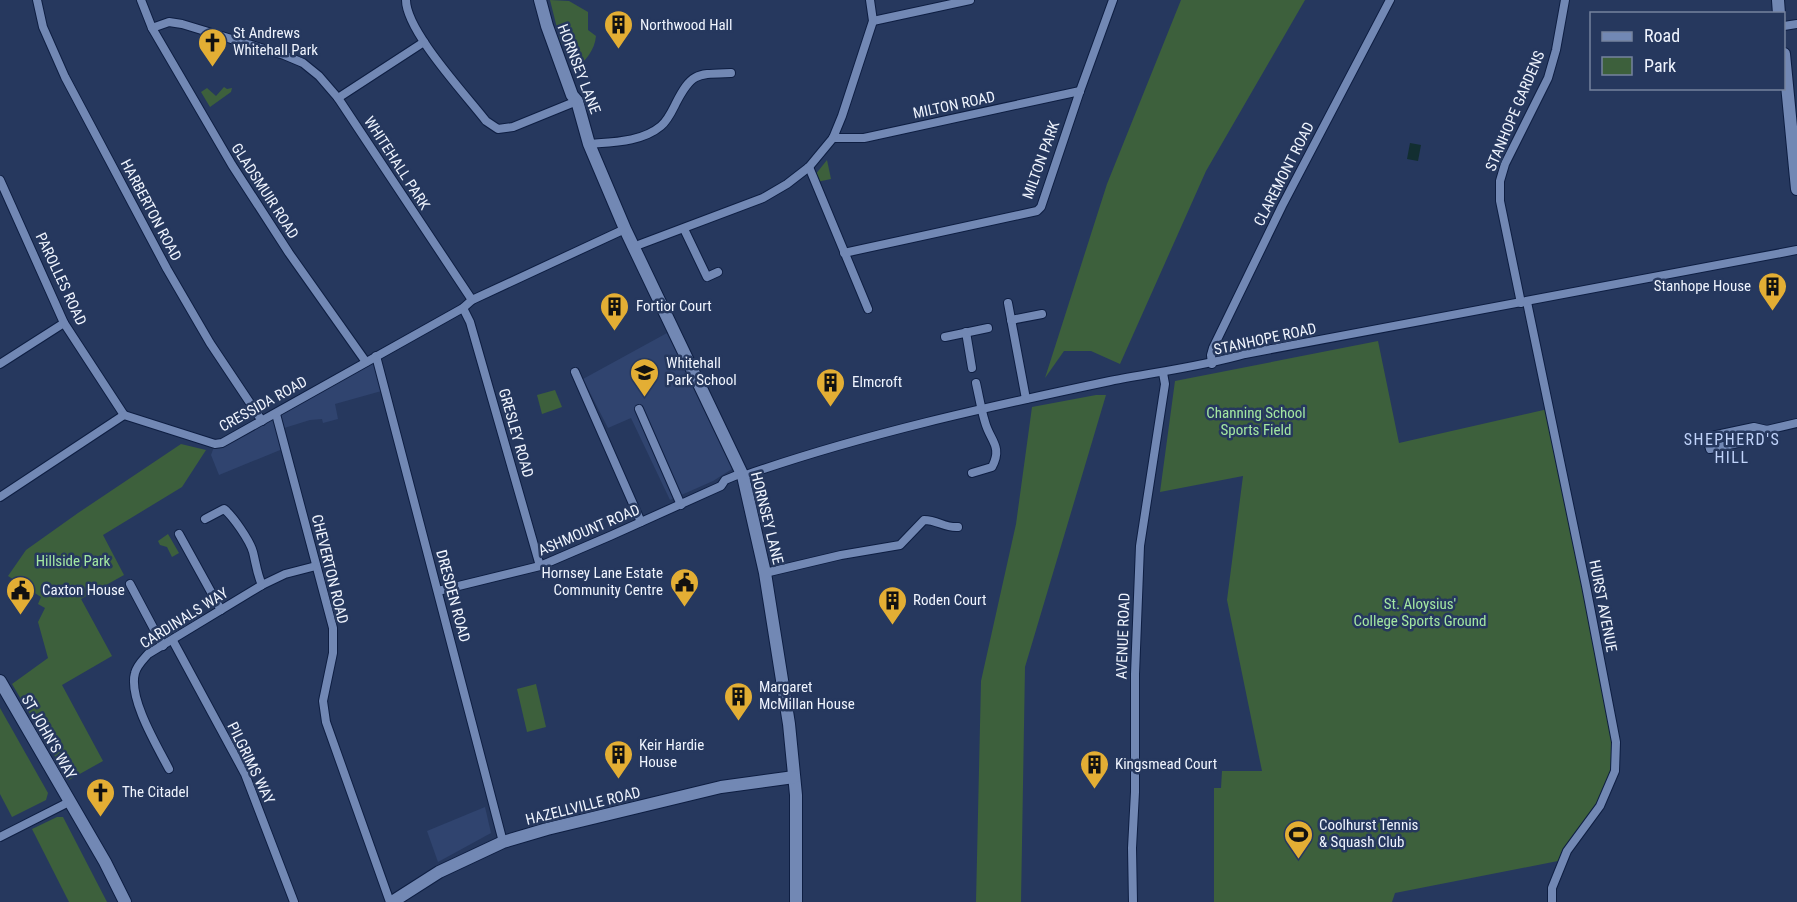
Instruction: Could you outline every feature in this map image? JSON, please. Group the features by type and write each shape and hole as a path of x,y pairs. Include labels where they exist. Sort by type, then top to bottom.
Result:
{"main road":[{"name":"HORNSEY LANE","path":"540,0 572,95 578,101 590,144 625,229 742,474 765,573 789,724 794,777 796,902"},
{"path":"1785,64 1797,189"},
{"name":"ST JOHN'S WAY","path":"0,681 105,862 125,902"},
{"name":"HAZELLVILLE ROAD","path":"391,902 439,872 503,842 547,829 721,787 794,777"}],"street":[{"name":"HARBERTON ROAD","path":"36,0 43,27 65,77 163,261 210,343 262,421"},
{"path":"141,0 152,28"},
{"path":"406,0 411,21 424,42 486,122 498,129 513,127 578,101"},
{"path":"633,247 763,198 787,184 809,167 833,138 859,69 873,21 870,0"},
{"path":"873,21 970,0"},
{"name":"MILTON PARK","path":"844,253 1037,211 1041,207 1113,0"},
{"name":"CLAREMONT ROAD","path":"1212,364 1213,348 1282,206 1390,0"},
{"name":"STANHOPE GARDENS","path":"1524,303 1500,201 1500,181 1505,164 1548,78 1556,50 1565,0"},
{"name":"WHITEHALL PARK","path":"152,28 169,22 182,24 284,55 303,63 319,76 338,98 471,300"},
{"name":"GLADSMUIR ROAD","path":"152,28 238,175 289,253 366,362"},
{"path":"338,98 424,42"},
{"path":"590,144 616,142 649,134 662,126 672,112 685,84 694,78 709,74 731,73"},
{"name":"MILTON ROAD","path":"833,138 864,138 1080,91"},
{"path":"809,167 868,309"},
{"name":"PAROLLES ROAD","path":"0,180 64,323 124,415"},
{"path":"471,300 625,229"},
{"path":"684,229 707,277 718,272"},
{"name":"STANHOPE ROAD","path":"742,474 856,441 1026,399 1212,364 1245,354 1797,250"},
{"name":"CRESSIDA ROAD","path":"124,415 215,444 222,443 463,308 471,300"},
{"path":"1008,303 1026,399"},
{"name":"HURST AVENUE","path":"1524,303 1586,586 1616,742 1615,771 1600,806 1567,851 1552,888 1552,902"},
{"name":"GRESLEY ROAD","path":"463,308 470,322 540,566"},
{"path":"1011,320 1042,314"},
{"path":"0,364 64,323"},
{"path":"945,337 988,328"},
{"path":"966,332 972,368"},
{"name":"DRESDEN ROAD","path":"376,356 503,842"},
{"path":"575,372 641,522"},
{"name":"AVENUE ROAD","path":"1133,902 1134,674 1140,546 1165,384 1163,373"},
{"path":"972,473 992,467 997,459 997,444 986,425 976,383"},
{"path":"639,409 681,505"},
{"name":"CHEVERTON ROAD","path":"276,414 333,628 333,653 323,701 326,722 391,902"},
{"path":"0,497 124,415"},
{"path":"1767,430 1756,439 1710,449 1707,436 1754,427 1767,430 1797,423"},
{"name":"ASHMOUNT ROAD","path":"438,591 540,566 681,505 721,486 725,480 742,474"},
{"path":"206,519 224,509 230,514 253,550 257,573 262,585"},
{"path":"765,573 841,555 900,545 924,520 936,520 948,528 958,527"},
{"path":"179,534 221,610"},
{"name":"CARDINALS WAY","path":"169,769 144,721 133,686 135,672 140,662 262,585 285,574 316,566"},
{"path":"130,584 163,646"},
{"name":"PILGRIMS WAY","path":"173,640 245,774 294,902"},
{"path":"0,837 69,802"}],"shaded area":[{"path":"1410,143 1421,145 1418,161 1407,159"},
{"name":"Whitehall Park School","path":"667,333 732,469 713,481 670,500 631,418 608,428 583,379"},
{"path":"376,356 385,390 335,404 338,419 323,423 322,419 310,420 281,429 285,448 219,475 211,455 215,444"},
{"path":"485,807 491,833 438,862 427,831"}],"green space":[{"path":"550,0 569,1 588,12 588,30 596,36 594,46 575,70 560,40"},
{"path":"1181,0 1305,0 1206,171 1120,364 1091,351 1064,351 1045,378 1107,184"},
{"path":"224,87 232,88 231,92 210,107 201,92 207,88 216,96"},
{"path":"827,160 831,179 817,182 815,175"},
{"name":"St. Aloysius' College Sports Ground","path":"1378,341 1399,443 1548,409 1616,742 1615,771 1600,806 1563,860 1395,893 1392,902 1214,902 1214,788 1221,788 1222,771 1262,771 1227,600 1243,476 1160,492 1175,381"},
{"path":"555,390 562,407 542,414 537,395"},
{"path":"1106,395 1025,667 1021,902 976,902 981,681 1016,524 1032,407"},
{"name":"Hillside Park","path":"181,444 206,450 182,487 103,535 124,575 81,599 112,656 62,685 103,761 69,780 12,684 48,658 38,622 45,608 38,604 41,597 8,576 26,550"},
{"path":"168,534 179,553 172,557 167,547 160,545 158,541"},
{"path":"536,684 546,727 527,732 517,689"},
{"path":"0,708 48,793 46,800 12,817 0,794"},
{"path":"57,817 63,817 107,902 69,902 32,829"}],"place":[{"name":"Northwood Hall","path":"619,50"},
{"name":"St Andrews Whitehall Park","path":"212,68"},
{"name":"Stanhope House","path":"1772,312"},
{"name":"Fortior Court","path":"615,332"},
{"name":"Whitehall Park School","path":"645,398"},
{"name":"Elmcroft","path":"831,408"},
{"name":"Hornsey Lane Estate Community Centre","path":"684,608"},
{"name":"Caxton House","path":"21,616"},
{"name":"Roden Court","path":"892,626"},
{"name":"Margaret McMillan House","path":"738,722"},
{"name":"Keir Hardie House","path":"618,780"},
{"name":"Kingsmead Court","path":"1094,790"},
{"name":"The Citadel","path":"101,818"},
{"name":"Coolhurst Tennis & Squash Club","path":"1298,860"}],"district":[{"name":"SHEPHERD'S HILL","path":"1732,448"}],"park label":[{"name":"Channing School Sports Field","path":"1256,422"}]}
